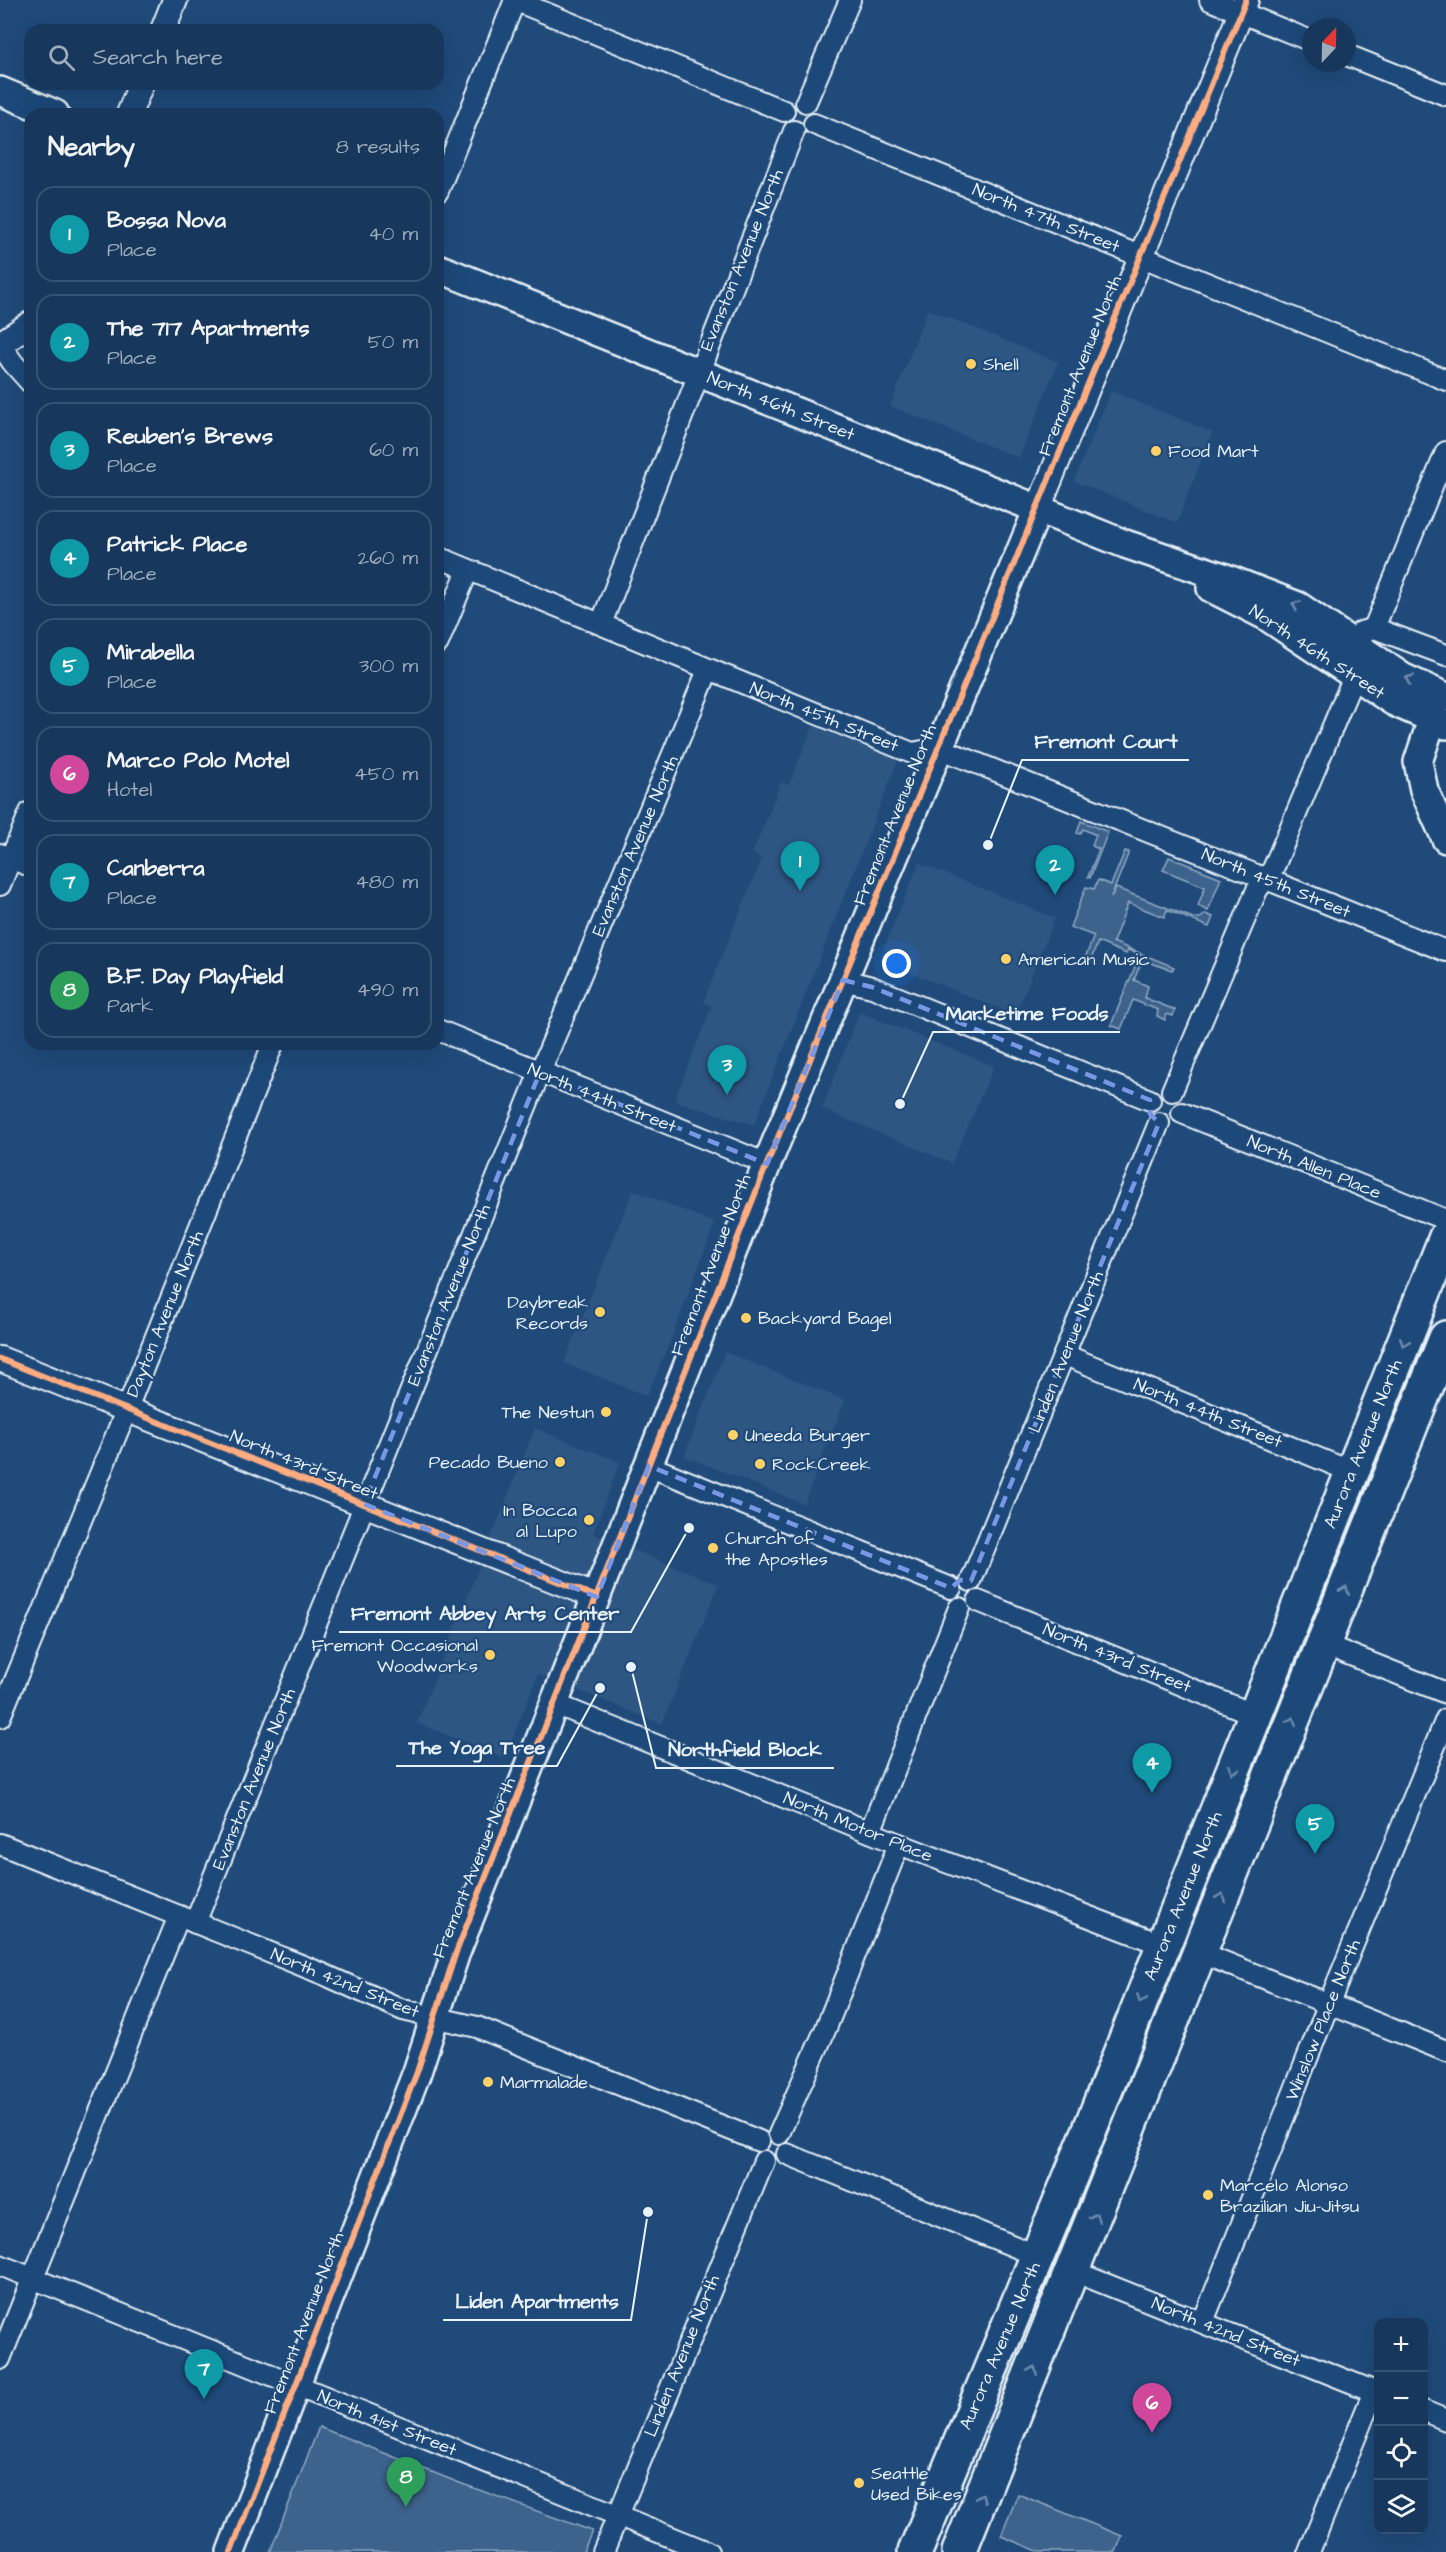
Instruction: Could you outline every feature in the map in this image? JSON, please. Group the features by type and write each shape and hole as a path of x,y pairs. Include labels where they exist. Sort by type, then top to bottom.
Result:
{"highway":[{"name":"Aurora Avenue North","path":"915,2552 1038,2256 1446,1237"},
{"name":"Aurora Avenue North","path":"959,2552 1446,1338"}],"main road":[{"path":"0,92 40,108"},
{"name":"North 46th Street","path":"444,270 1125,544 1223,577 1298,606 1323,620 1343,638 1402,676 1446,697"},
{"name":"Fremont Avenue North","path":"231,2552 414,2082 452,1963 767,1164 1038,509"},
{"name":"North 46th Street","path":"1125,544 1266,616 1394,702 1441,719"},
{"path":"1441,719 1419,762 1424,790 1446,839"}],"street":[{"path":"166,24 176,0"},
{"path":"444,176 515,0 784,111"},
{"path":"806,102 850,0"},
{"path":"1210,0 1244,6 1302,36"},
{"name":"Fremont Avenue North","path":"1038,509 1244,6"},
{"path":"1356,59 1446,95"},
{"path":"131,108 139,90"},
{"path":"793,101 806,102 815,113 814,124 806,131 794,131 784,123 784,111 793,101"},
{"name":"North 47th Street","path":"814,124 1446,380"},
{"name":"Evanston Avenue North","path":"601,624 794,131"},
{"path":"24,328 0,344 24,374"},
{"path":"1446,452 1374,628 1446,655"},
{"name":"North 45th Street","path":"444,560 912,753 939,748 1446,951"},
{"path":"444,628 468,570"},
{"name":"North 46th Street","path":"1343,638 1374,628"},
{"name":"Evanston Avenue North","path":"0,2359 364,1504 540,1072 708,670"},
{"path":"1172,1091 1257,890 1273,869 1353,676"},
{"path":"0,885 6,856 24,823"},
{"path":"6,856 24,864"},
{"path":"843,980 872,987 1150,1100"},
{"name":"North 44th Street","path":"444,1032 767,1164"},
{"name":"Dayton Avenue North","path":"0,1717 271,1050"},
{"path":"1159,1091 1172,1091 1182,1100 1182,1113 1172,1123 1159,1123 1150,1114 1150,1100 1159,1091"},
{"name":"North Allen Place","path":"1182,1113 1446,1220"},
{"name":"Linden Avenue North","path":"971,1581 1159,1123"},
{"name":"North 44th Street","path":"1065,1355 1352,1472"},
{"name":"North 43rd Street","path":"0,1359 597,1597"},
{"path":"649,1466 951,1588"},
{"path":"960,1580 971,1581 980,1591 978,1601 971,1608 960,1608 951,1600 951,1588 960,1580"},
{"name":"North 43rd Street","path":"978,1601 1255,1715"},
{"path":"870,1832 960,1608"},
{"path":"1323,1644 1446,1694"},
{"name":"North Motor Place","path":"555,1704 900,1844 1163,1945"},
{"name":"Winslow Place North","path":"1203,2322 1329,2003 1446,1719"},
{"name":"North 42nd Street","path":"0,1844 323,1974 402,2010 477,2027 759,2141"},
{"path":"779,2134 826,2028 900,1844"},
{"path":"1199,1952 1446,2051"},
{"path":"766,2134 779,2134 788,2144 787,2154 775,2164 764,2161 757,2150 759,2141 766,2134"},
{"path":"787,2154 1038,2256"},
{"name":"Linden Avenue North","path":"603,2552 764,2161"},
{"name":"North 41st Street","path":"0,2265 708,2552"},
{"name":"North 42nd Street","path":"1073,2271 1374,2391"},
{"path":"1309,2552 1374,2397"},
{"path":"1428,2412 1445,2415"}],"highlighted area":[{"path":"843,980 872,987 1150,1100 1150,1114 1159,1123 971,1581 960,1580 951,1588 649,1466 597,1597 364,1504 540,1072 767,1164"}],"shaded area":[{"path":"928,309 1058,362 1019,458 890,406"},
{"path":"1111,391 1212,432 1177,523 1074,481"},
{"path":"813,726 898,760 754,1125 674,1101 712,1006 703,1002 762,858 752,854 781,782 789,785"},
{"path":"1081,821 1108,832 1090,878 1088,877 1099,849 1092,846 1096,835 1083,829 1080,834 1077,833"},
{"path":"1125,851 1129,852 1111,897 1116,888 1193,918 1200,918 1206,914 1213,917 1209,927 1167,910 1164,917 1128,903 1113,942 1174,967 1172,970 1142,960 1134,980 1148,986 1145,998 1175,1010 1173,1016 1167,1014 1165,1020 1157,1016 1158,1010 1133,1000 1121,1029 1111,1025 1140,955 1128,950 1126,954 1098,942 1089,965 1083,963 1094,936 1070,927 1086,887 1094,889 1098,880 1111,885"},
{"path":"1169,857 1221,878 1208,911 1198,906 1205,887 1163,870"},
{"path":"919,863 1055,918 1015,1015 879,960"},
{"path":"859,1012 994,1066 952,1163 822,1109"},
{"path":"633,1190 715,1223 647,1396 564,1363"},
{"path":"725,1352 845,1400 804,1504 684,1456"},
{"path":"535,1428 620,1462 593,1534 719,1584 662,1724 538,1674 505,1758 417,1723"},
{"path":"319,2427 457,2482 592,2531 583,2552 270,2552"},
{"path":"1018,2494 1122,2536 1116,2552 1040,2552 1001,2536"}],"cycle path":[{"path":"231,2552 417,2072 455,1955 767,1164 1246,0"},
{"path":"0,1359 597,1597"}],"place":[{"name":"Shell","path":"971,364"},
{"name":"Food Mart","path":"1156,451"},
{"name":"Fremont Court","path":"988,845"},
{"name":"Bossa Nova","path":"800,891"},
{"name":"The 717 Apartments","path":"1055,895"},
{"name":"American Music","path":"1006,959"},
{"name":"Reuben’s Brews","path":"727,1095"},
{"name":"Marketime Foods","path":"900,1104"},
{"name":"Daybreak Records","path":"600,1312"},
{"name":"Backyard Bagel","path":"746,1318"},
{"name":"The Nestun","path":"606,1412"},
{"name":"Uneeda Burger","path":"733,1435"},
{"name":"Pecado Bueno","path":"560,1462"},
{"name":"RockCreek","path":"760,1464"},
{"name":"In Bocca al Lupo","path":"589,1520"},
{"name":"Fremont Abbey Arts Center","path":"689,1528"},
{"name":"Church of the Apostles","path":"713,1548"},
{"name":"Fremont Occasional Woodworks","path":"490,1655"},
{"name":"Northfield Block","path":"631,1667"},
{"name":"The Yoga Tree","path":"600,1688"},
{"name":"Patrick Place","path":"1152,1793"},
{"name":"Mirabella","path":"1315,1854"},
{"name":"Marmalade","path":"488,2082"},
{"name":"Marcelo Alonso Brazilian Jiu-Jitsu","path":"1208,2195"},
{"name":"Liden Apartments","path":"648,2212"},
{"name":"Canberra","path":"204,2399"},
{"name":"Marco Polo Motel","path":"1152,2433"},
{"name":"Seattle Used Bikes","path":"859,2483"},
{"name":"B.F. Day Playfield","path":"406,2507"}]}
